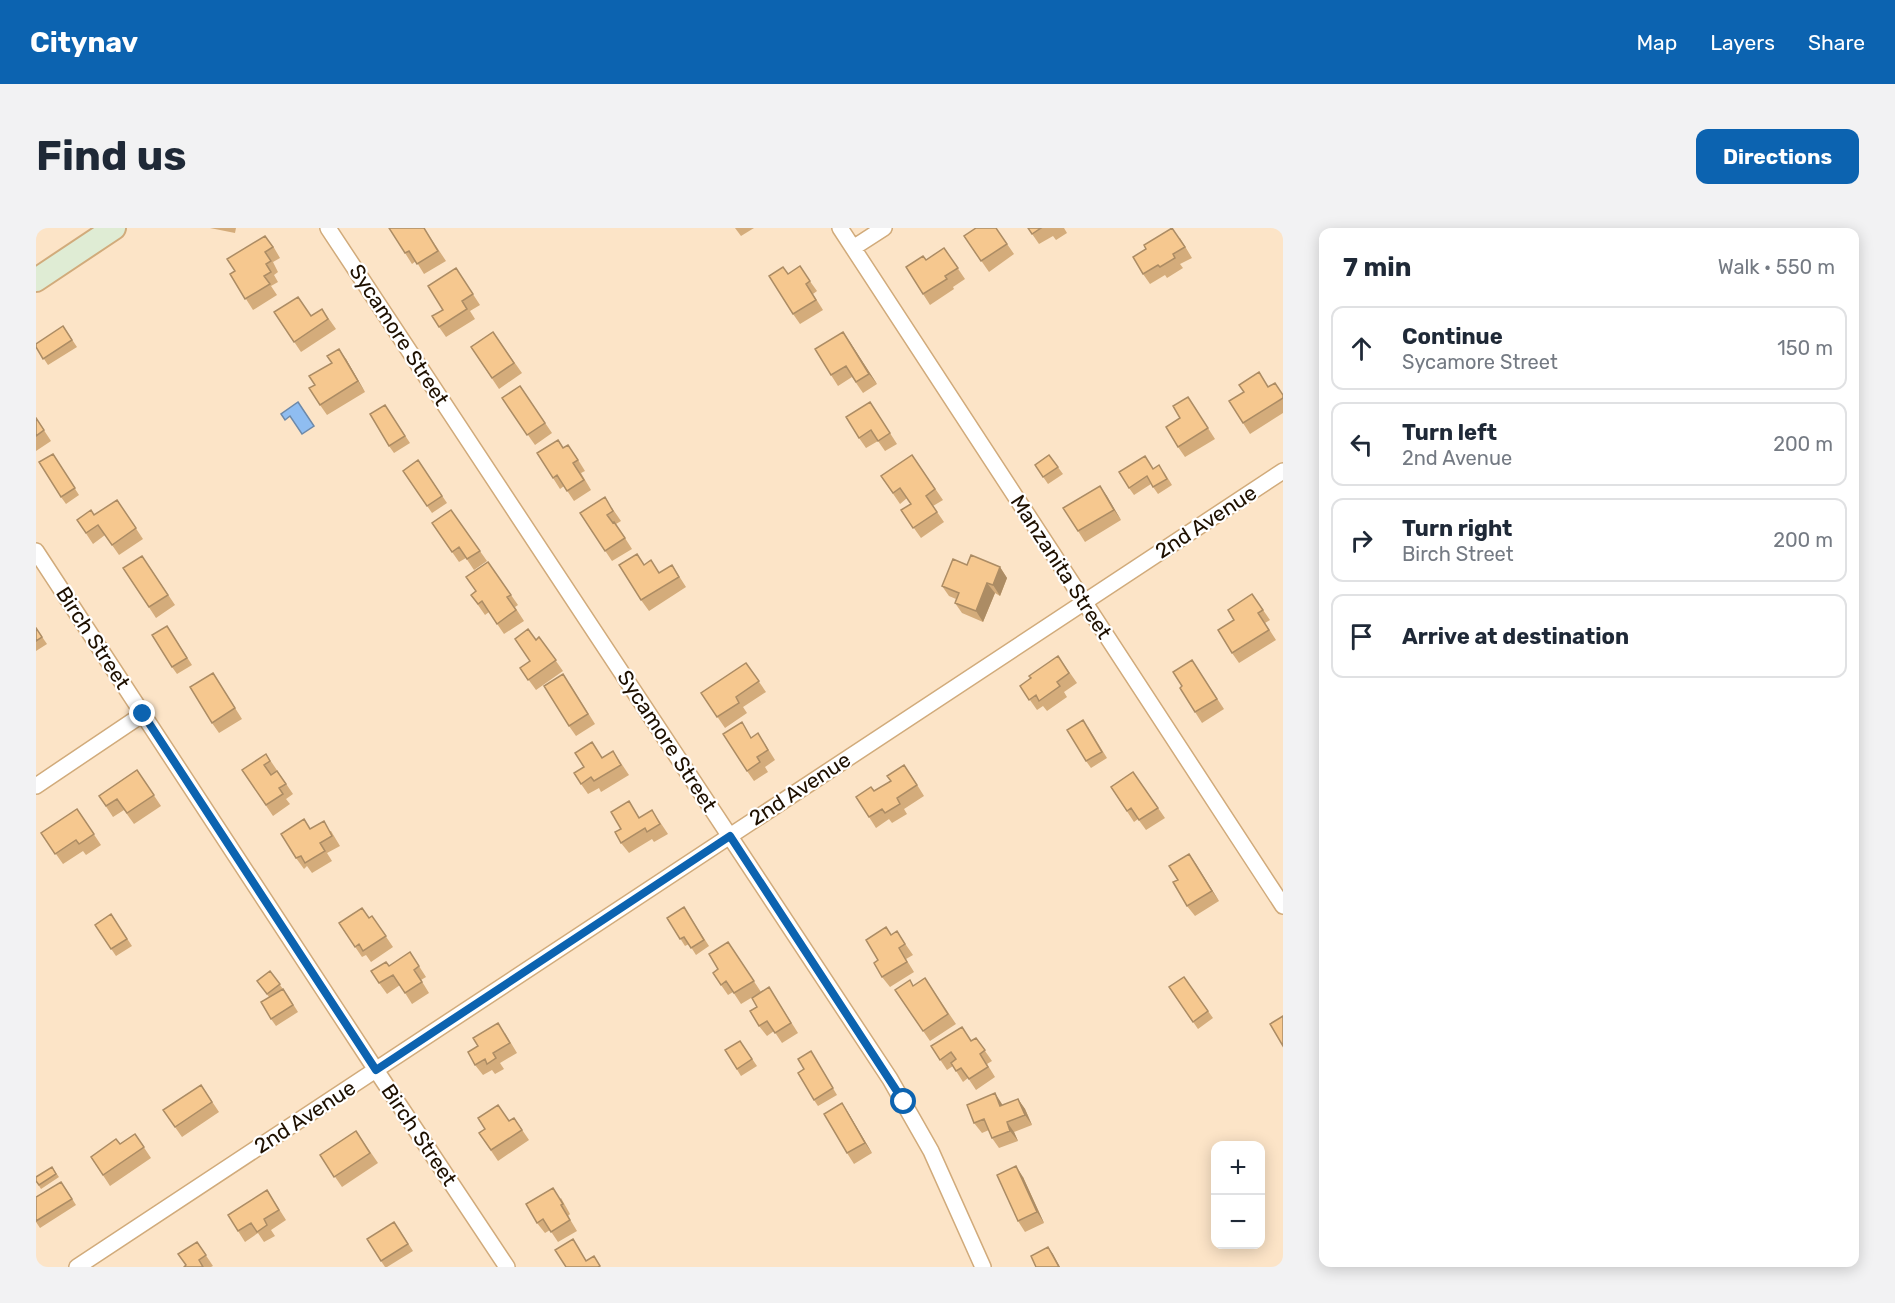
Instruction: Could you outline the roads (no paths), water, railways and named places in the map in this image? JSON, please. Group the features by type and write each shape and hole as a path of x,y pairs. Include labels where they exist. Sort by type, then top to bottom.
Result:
{"street":[{"path":"36,280 114,228"},
{"name":"Sycamore Street","path":"328,228 904,1102 931,1150 983,1267"},
{"name":"Manzanita Street","path":"840,228 1283,906"},
{"path":"853,248 884,228"},
{"name":"2nd Avenue","path":"77,1267 1283,471"},
{"name":"Birch Street","path":"36,551 507,1267"},
{"path":"36,786 143,714"}],"water":[{"path":"298,402 314,426 302,434 290,416 285,420 281,414"}]}
